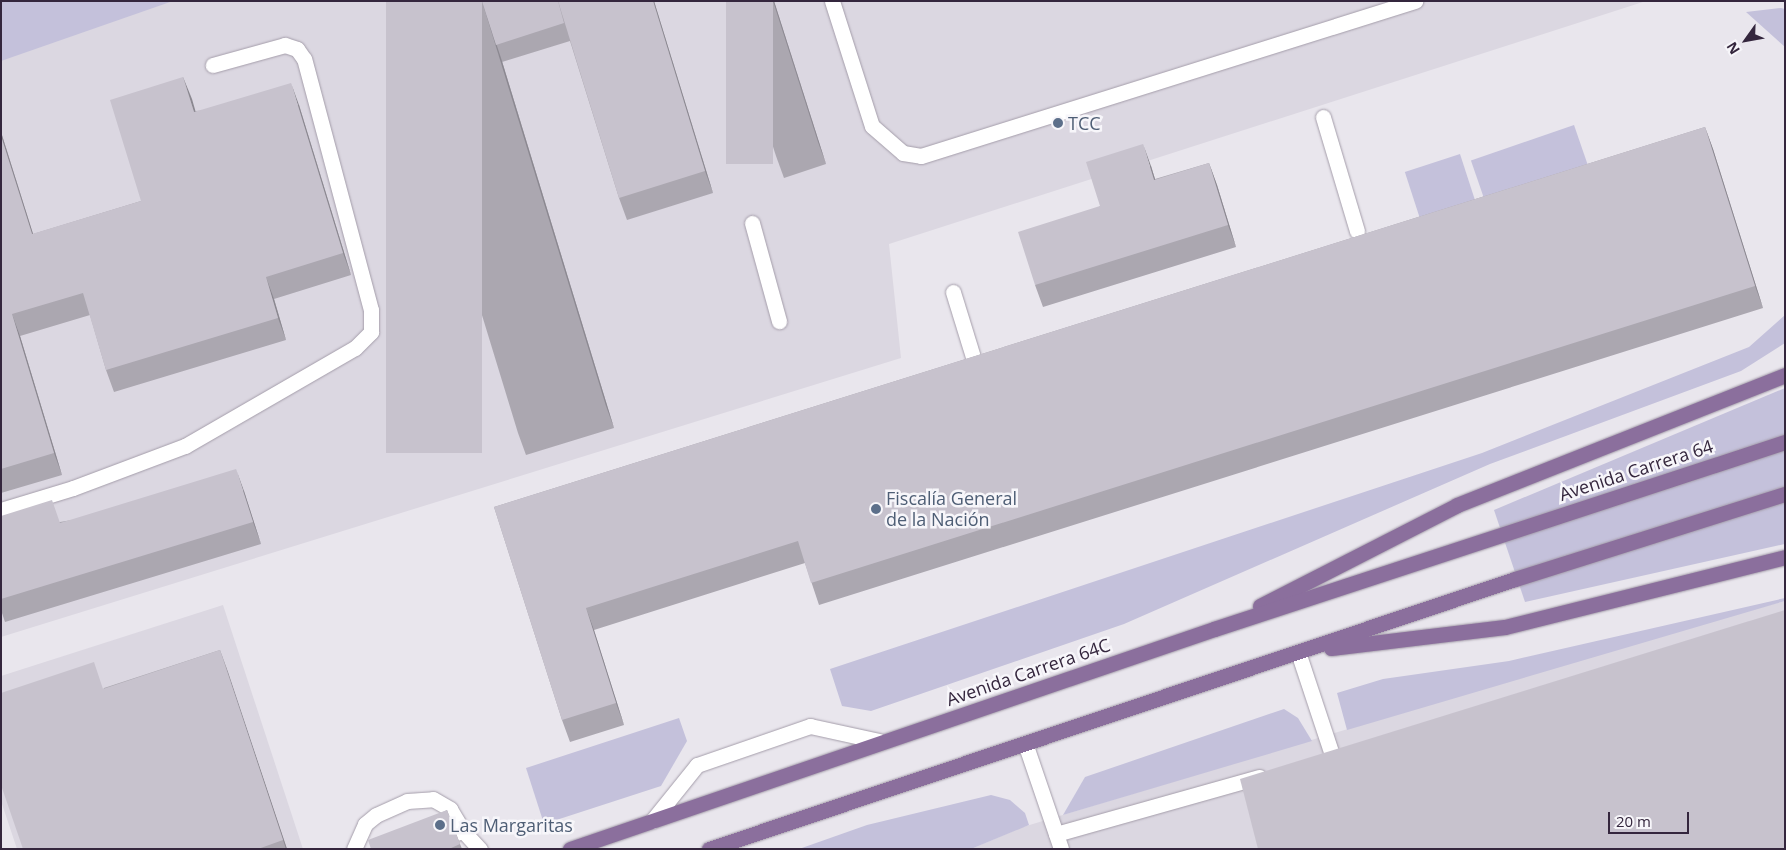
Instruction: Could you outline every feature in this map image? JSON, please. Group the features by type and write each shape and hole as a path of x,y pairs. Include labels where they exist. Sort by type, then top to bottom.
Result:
{"main road":[{"path":"1770,381 1785,371"},
{"path":"1214,629 1457,505 1785,376"},
{"name":"Avenida Carrera 64","path":"1498,534 1785,442"},
{"path":"709,849 1515,579 1785,494"},
{"name":"Avenida Carrera 64C","path":"570,849 879,741 1498,534"},
{"path":"1298,652 1505,627 1785,557"}],"lane":[{"path":"832,1 872,126 903,152 921,156 1416,1"},
{"path":"1,510 73,488 185,446 355,348 371,332 371,310 304,59 297,49 285,45 213,65"},
{"path":"1322,117 1357,231"},
{"path":"752,223 779,321"},
{"path":"953,292 973,357"},
{"path":"1298,652 1332,755"},
{"path":"652,821 696,765 810,726 879,741"},
{"path":"1025,743 1061,849"},
{"path":"1316,760 1351,749"},
{"path":"1056,834 1271,774"},
{"path":"354,849 365,824 376,816 407,801 433,799 450,809 460,832 480,849"}],"shaded area":[{"path":"1,1 173,1 1,61"},
{"path":"166,1 1646,1 889,244 901,358 1,637 1,59"},
{"path":"1785,9 1785,47 1746,12"},
{"path":"1574,125 1594,184 1491,219 1471,160"},
{"path":"1460,154 1484,227 1429,245 1405,172"},
{"path":"1785,315 1785,343 1741,371 1490,464 1124,624 871,711 842,706 830,669 1482,453 1749,347"},
{"path":"1785,388 1785,544 1525,602 1494,510"},
{"path":"1785,598 1785,601 1347,730 1337,693 1383,679 1509,661"},
{"path":"1785,601 1785,849 971,849 1023,827 1653,637"},
{"path":"223,605 303,849 17,849 1,801 1,676"},
{"path":"1284,709 1298,718 1312,741 1063,815 1085,777"},
{"path":"679,718 687,741 661,786 544,824 526,768"},
{"path":"991,795 1010,800 1025,813 1029,825 971,849 799,849 867,825"}],"building":[{"path":"386,1 482,1 482,453 386,453"},
{"path":"482,1 558,1 564,23 496,45"},
{"path":"558,1 653,1 705,171 619,198"},
{"path":"726,1 773,1 773,164 726,164"},
{"path":"183,77 194,112 291,83 343,253 266,277 278,318 106,370 83,293 12,314 54,453 1,469 1,136 32,234 141,201 110,100"},
{"path":"1705,127 1755,286 811,583 798,541 586,608 616,703 562,720 494,507"},
{"path":"1143,144 1154,180 1209,163 1228,225 1035,285 1018,232 1100,206 1086,162"},
{"path":"236,469 253,522 1,599 1,516 52,500 60,523"},
{"path":"1785,610 1785,849 1258,849 1240,779"},
{"path":"220,650 283,840 258,849 23,849 1,785 1,693 94,662 103,689"},
{"name":"Las Margaritas","path":"447,810 460,844 449,849 371,849 368,840"}],"place":[{"name":"TCC","path":"1058,123"},
{"name":"Fiscalía General de la Nación","path":"876,509"},
{"name":"Las Margaritas","path":"440,825"}]}
